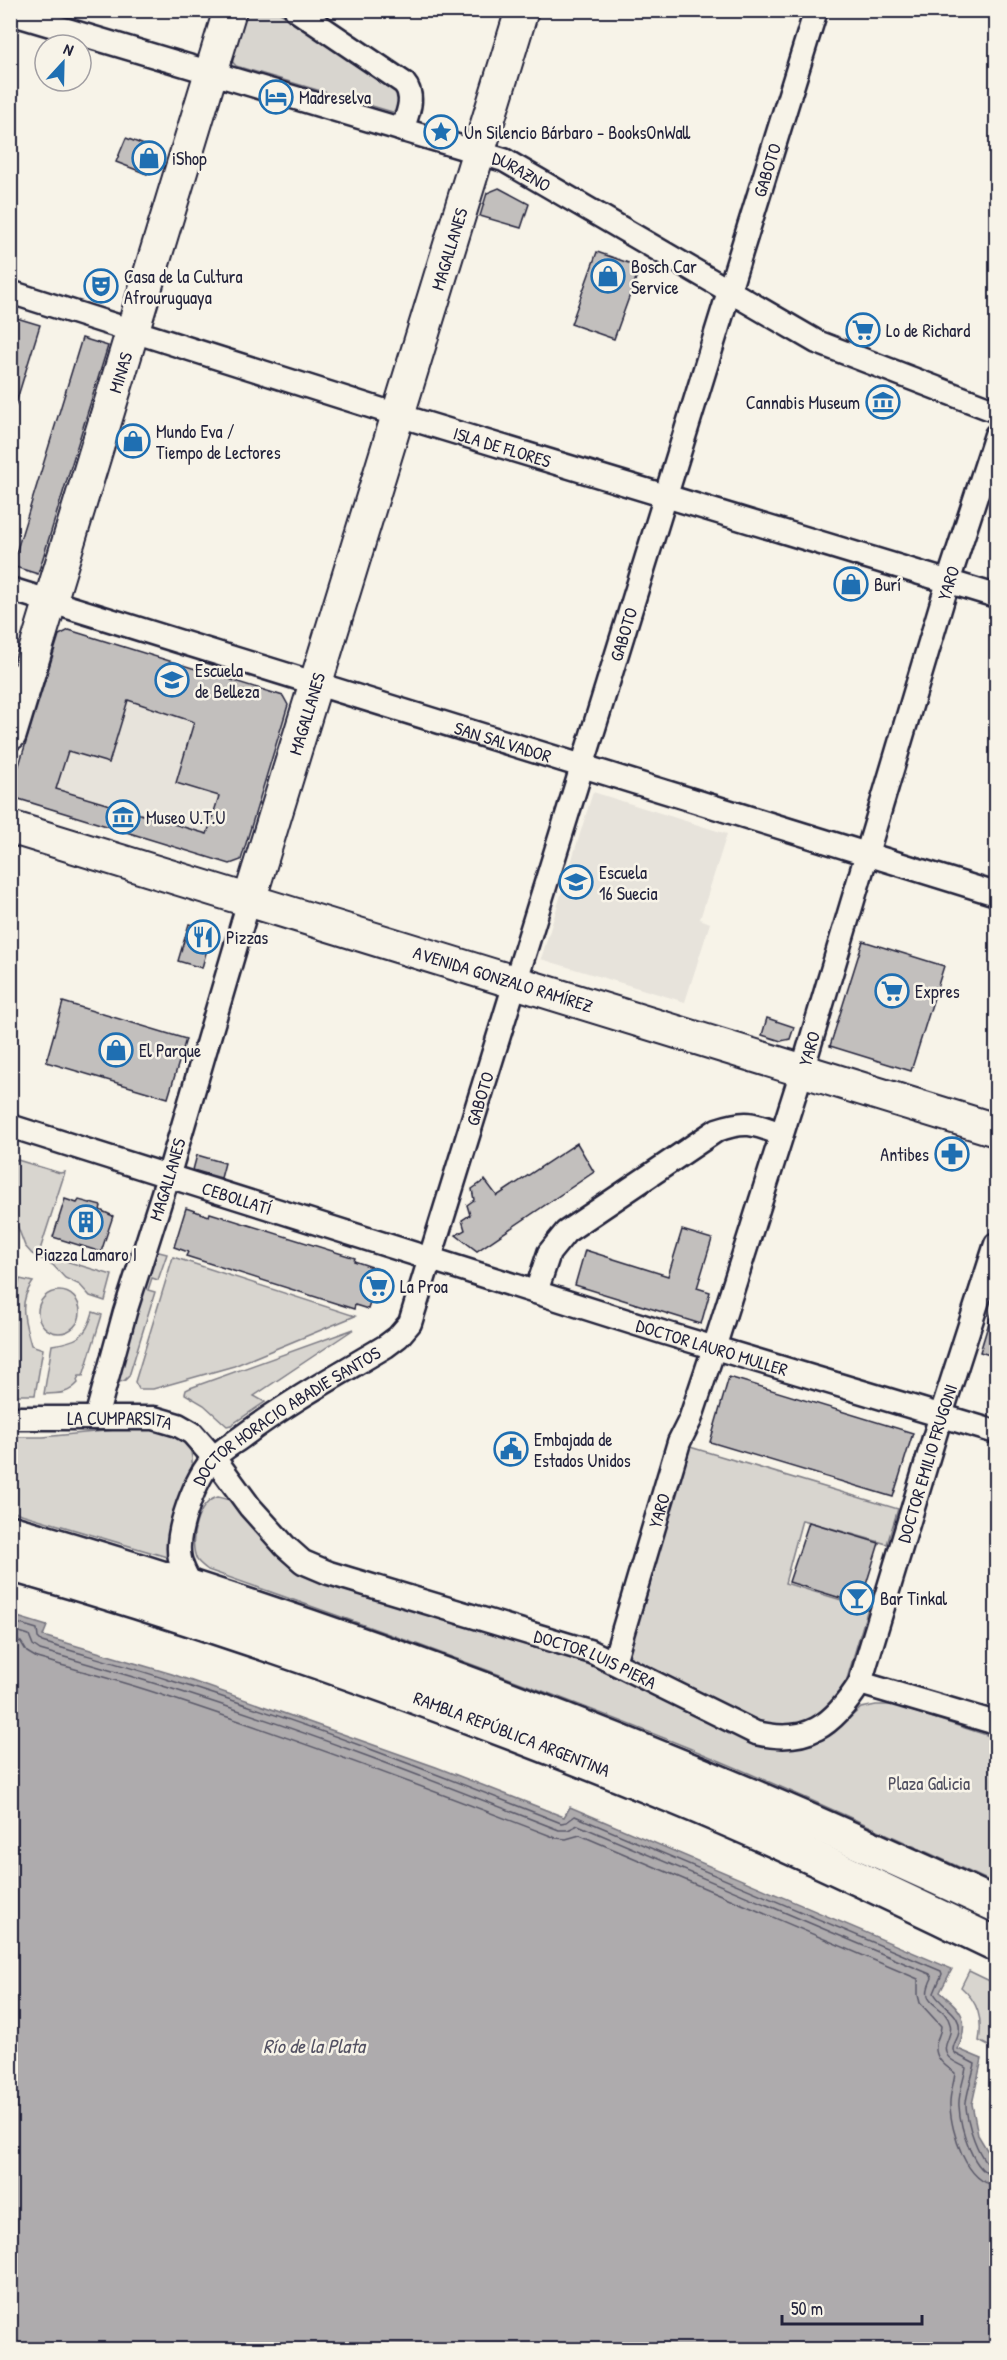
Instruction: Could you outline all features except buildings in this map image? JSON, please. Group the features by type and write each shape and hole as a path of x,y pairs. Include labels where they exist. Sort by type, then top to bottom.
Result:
{"main road":[{"name":"RAMBLA REPÚBLICA ARGENTINA","path":"10,1532 193,1588 468,1683 603,1735 805,1819 996,1905"},
{"name":"RAMBLA REPÚBLICA ARGENTINA","path":"10,1564 120,1596 452,1710 674,1797 792,1848 996,1944"}],"street":[{"name":"MINAS","path":"10,734 231,10"},
{"path":"296,10 404,83 409,89 410,100 402,130"},
{"name":"MAGALLANES","path":"96,1418 125,1312 168,1177 249,901 522,10"},
{"name":"GABOTO","path":"429,1258 816,10"},
{"name":"DURAZNO","path":"10,13 504,160 817,342 996,411"},
{"name":"ISLA DE FLORES","path":"10,292 134,329 398,415 996,596"},
{"name":"YARO","path":"614,1662 679,1442 690,1420 714,1348 802,1071 948,582 996,435"},
{"name":"SAN SALVADOR","path":"10,589 996,894"},
{"name":"AVENIDA GONZALO RAMÍREZ","path":"10,828 996,1130"},
{"path":"536,1292 549,1253 566,1232 717,1130 739,1122 760,1126 781,1134"},
{"name":"CEBOLLATÍ","path":"10,1126 429,1258"},
{"name":"DOCTOR EMILIO FRUGONI","path":"860,1683 941,1415 996,1244"},
{"name":"DOCTOR LAURO MULLER","path":"429,1258 714,1348 996,1432"},
{"name":"DOCTOR HORACIO ABADIE SANTOS","path":"193,1588 179,1557 182,1528 186,1509 214,1458 266,1419 398,1337 410,1323 429,1258"},
{"name":"LA CUMPARSITA","path":"10,1418 154,1418 177,1425 192,1433 214,1458"},
{"name":"DOCTOR LUIS PIERA","path":"214,1458 250,1507 303,1562 329,1573 592,1652 756,1733 773,1737 795,1735 818,1729 834,1718 847,1704 860,1683"},
{"path":"860,1683 996,1724"}],"shaded area":[{"path":"69,630 283,696 288,705 241,859 19,799 59,635"},
{"path":"593,792 727,834 700,919 710,923 685,1002 541,959"}],"green space":[{"path":"245,11 277,11 394,85 402,97 396,113 236,66 231,60"},
{"path":"11,1158 60,1173 65,1172 39,1253 112,1275 105,1301 90,1296 80,1285 65,1278 53,1265 32,1254 25,1246 11,1209"},
{"path":"155,1251 167,1254 158,1280 152,1278 148,1290 155,1292 129,1376 119,1382 119,1366"},
{"path":"173,1257 355,1316 234,1366 153,1389 139,1389 135,1382"},
{"path":"20,1279 33,1282 25,1297 25,1320 31,1345 43,1349 35,1395 11,1395 11,1312"},
{"path":"59,1291 74,1297 80,1312 74,1327 59,1333 44,1327 38,1312 44,1297"},
{"path":"93,1312 102,1315 83,1376 79,1376 78,1383 66,1391 44,1394 52,1345 74,1340 84,1333"},
{"path":"354,1329 254,1396 265,1402 231,1425 227,1426 204,1405 185,1394 190,1388"},
{"path":"146,1427 172,1432 179,1436 185,1440 192,1455 192,1466 176,1509 167,1557 11,1511 10,1437 43,1437"},
{"path":"690,1447 898,1509 887,1544 802,1520 785,1583 868,1608 841,1699 829,1715 778,1732 626,1658"},
{"name":"Plaza Galicia","path":"218,1497 230,1500 276,1549 602,1664 740,1734 815,1741 833,1732 861,1708 893,1705 996,1738 996,1884 844,1814 689,1748 449,1656 208,1570 197,1560 194,1552 194,1533 196,1523 205,1506"},
{"path":"969,1971 996,1984 996,2050 979,2041 978,2011 972,1999 961,1987"},
{"path":"996,2069 996,2138 995,2139 989,2104"}],"water":[{"name":"Río de la Plata","path":"11,1615 47,1626 43,1636 172,1674 436,1767 564,1817 570,1807 952,1969 940,1992 959,2011 964,2023 958,2049 982,2059 972,2104 978,2135 996,2165 996,2349 11,2349"}],"place":[{"name":"Madreselva","path":"276,97"},
{"name":"Un Silencio Bárbaro - BooksOnWall","path":"441,132"},
{"name":"iShop","path":"149,158"},
{"name":"Bosch Car Service","path":"608,276"},
{"name":"Casa de la Cultura Afrouruguaya","path":"101,286"},
{"name":"Lo de Richard","path":"863,330"},
{"name":"Cannabis Museum","path":"883,402"},
{"name":"Mundo Eva / Tiempo de Lectores","path":"133,441"},
{"name":"Burí","path":"851,584"},
{"name":"Escuela de Belleza","path":"172,680"},
{"name":"Museo U.T.U","path":"123,817"},
{"name":"Escuela 16 Suecia","path":"576,882"},
{"name":"Pizzas","path":"203,937"},
{"name":"Expres","path":"892,991"},
{"name":"El Parque","path":"116,1050"},
{"name":"Antibes","path":"952,1154"},
{"name":"Piazza Lamaro I","path":"86,1222"},
{"name":"La Proa","path":"377,1286"},
{"name":"Embajada de Estados Unidos","path":"511,1449"},
{"name":"Bar Tinkal","path":"857,1598"}]}
